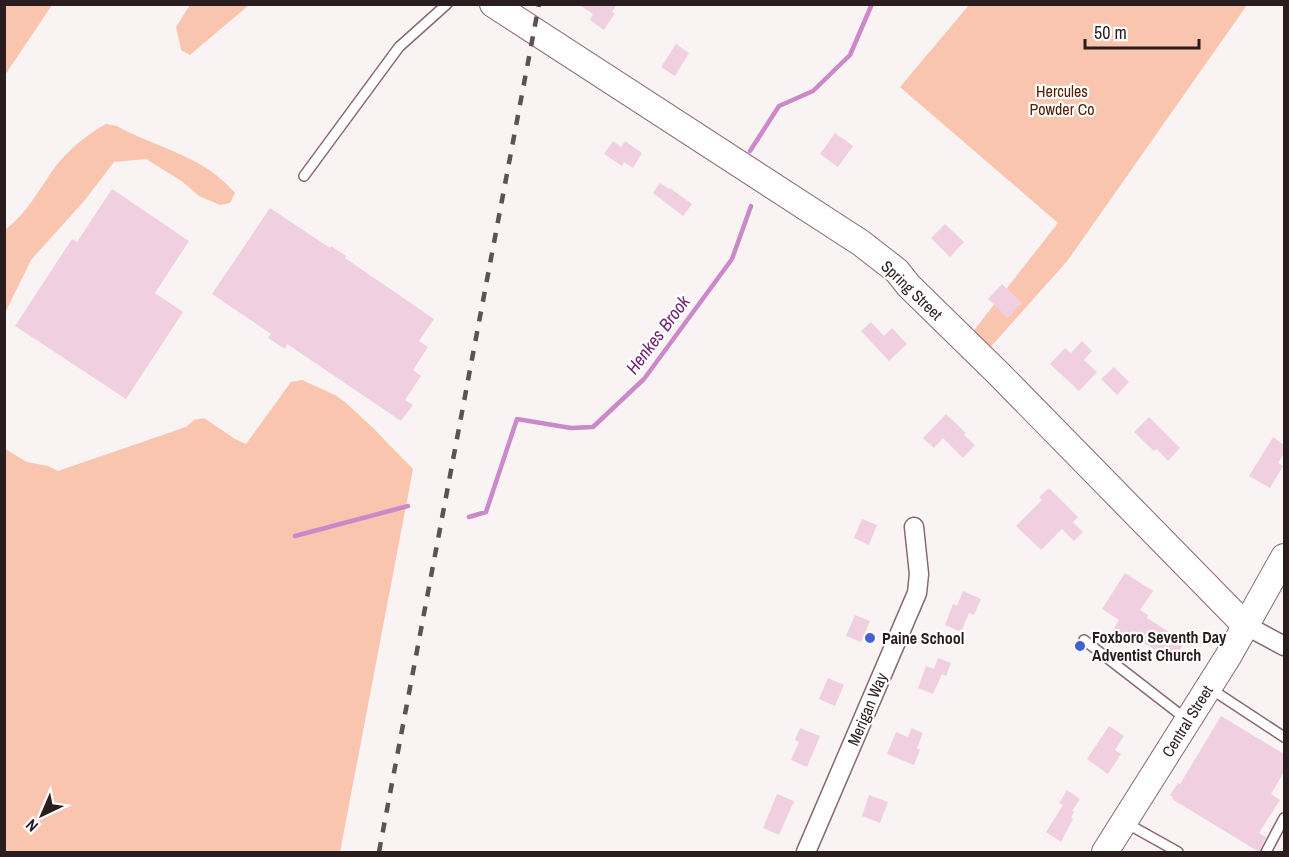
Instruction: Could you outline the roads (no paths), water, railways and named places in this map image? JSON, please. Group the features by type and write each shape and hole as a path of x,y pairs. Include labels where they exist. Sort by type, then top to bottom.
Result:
{"street":[{"name":"Spring Street","path":"493,4 852,238 897,271 909,286 999,374 1245,625"},
{"name":"Merigan Way","path":"806,852 917,593 919,574 914,527"},
{"name":"Central Street","path":"1105,852 1188,721 1284,557"},
{"path":"1245,625 1284,646"}],"lane":[{"path":"304,176 399,46 447,4"},
{"path":"1084,640 1188,721"},
{"path":"1208,688 1284,737"},
{"path":"1266,852 1284,818"},
{"path":"1124,822 1178,852"}],"waterway":[{"name":"Henkes Brook","path":"750,151 779,106 813,91 850,55 872,4"},
{"name":"Henkes Brook","path":"469,517 486,512 517,419 571,428 593,427 644,379 732,259 751,206"},
{"name":"Henkes Brook","path":"295,536 408,506"}],"railway":[{"path":"379,852 539,4"}],"place":[{"name":"Paine School","path":"870,638"},
{"name":"Foxboro Seventh Day Adventist Church","path":"1080,646"}],"park label":[{"name":"Hercules Powder Co","path":"1062,100"}]}
